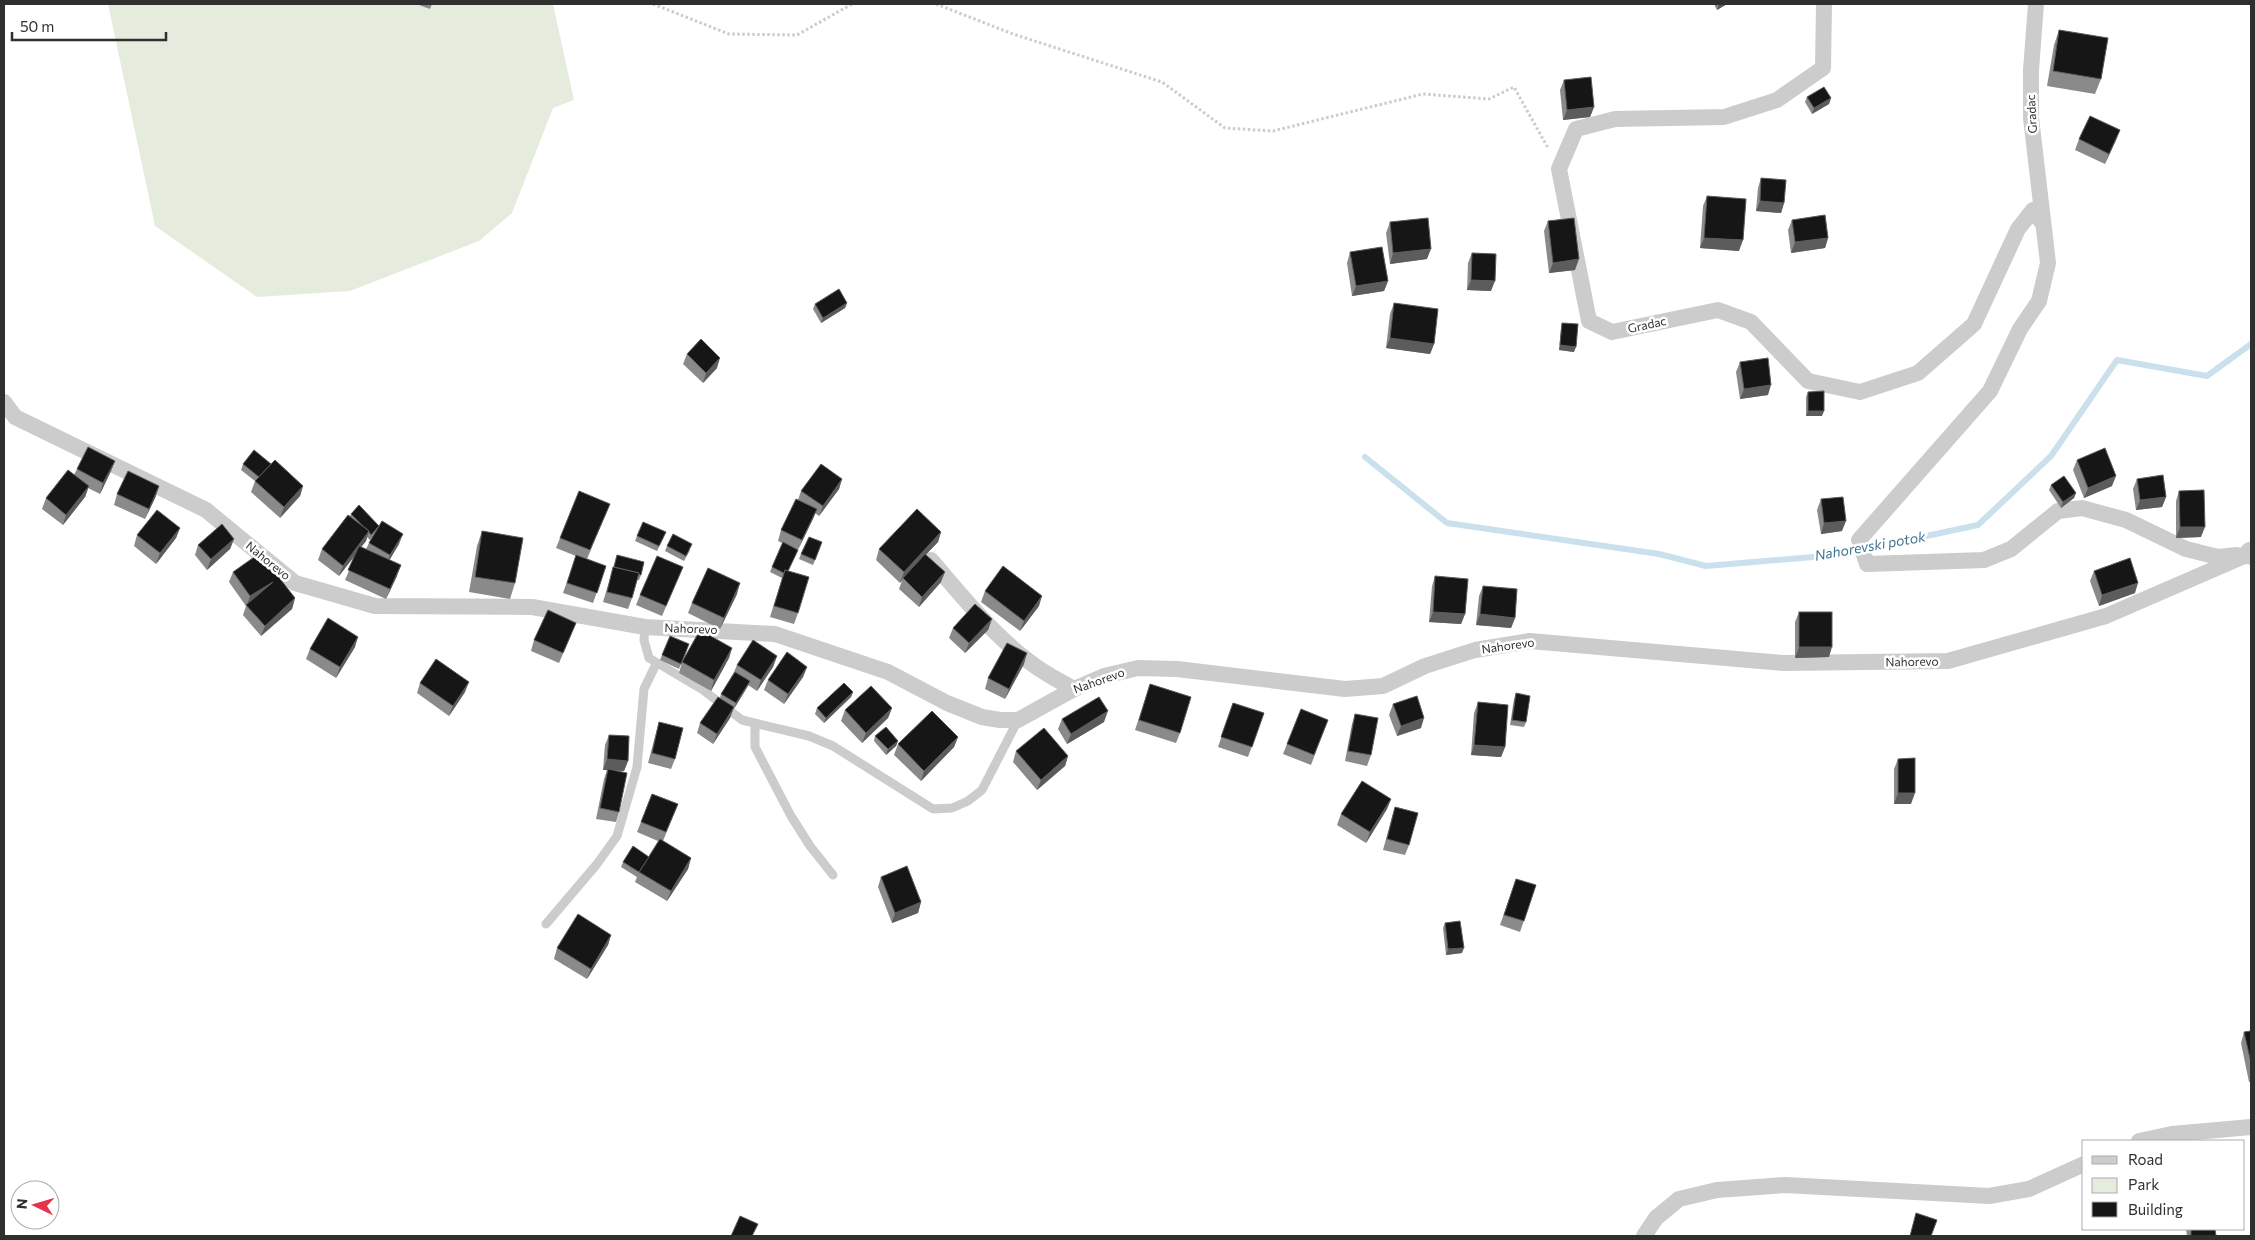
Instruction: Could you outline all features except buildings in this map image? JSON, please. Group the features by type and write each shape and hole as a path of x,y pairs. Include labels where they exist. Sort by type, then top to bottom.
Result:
{"street":[{"path":"1559,169 1576,129 1614,119 1724,117 1777,100 1824,68 1824,4"},
{"name":"Gradac","path":"1867,564 1859,540 1990,391 2020,329 2039,300 2048,263 2031,118 2031,70 2036,4"},
{"name":"Gradac","path":"1559,169 1589,320 1612,332 1718,310 1751,322 1808,381 1860,392 1918,373 1974,324 2018,229 2033,210 2043,224"},
{"name":"Nahorevo","path":"4,402 15,416 206,510 295,583 375,606 532,607 645,627 775,634 888,672 947,703 982,717 1018,720 1074,689 1104,676 1138,668 1177,668 1345,689 1383,686 1425,666 1475,650 1530,640 1783,663 1948,661 2106,616 2251,553"},
{"name":"Nahorevo","path":"1867,564 1936,560 1984,560 2011,550 2058,511 2082,508 2126,520 2186,549 2218,557 2251,553"},
{"path":"931,560 962,596 1011,645 1031,663 1074,689"},
{"path":"2144,1140 2172,1134 2251,1127"},
{"path":"1644,1236 1656,1218 1679,1199 1718,1190 1785,1185 1989,1196 2030,1189 2082,1165"}],"lane":[{"path":"645,627 646,650 649,658 656,664 672,670 704,690 742,720 755,725 809,736 833,746 933,809 952,808 968,801 982,790 1018,720"},
{"path":"546,924 597,864 617,836 637,767 644,688 656,664"},
{"path":"755,725 755,747 791,816 833,875"}],"path":[{"path":"652,4 729,34 797,35 852,4"},
{"path":"936,4 1013,34 1162,82 1226,128 1273,131 1423,94 1490,99 1514,87 1559,169"}],"green space":[{"path":"108,4 553,4 574,100 553,108 512,213 479,241 350,291 257,297 155,226"}],"waterway":[{"name":"Nahorevski potok","path":"1365,457 1447,523 1659,554 1706,566 1837,555 1978,525 2051,456 2117,360 2207,376 2251,344"}]}
